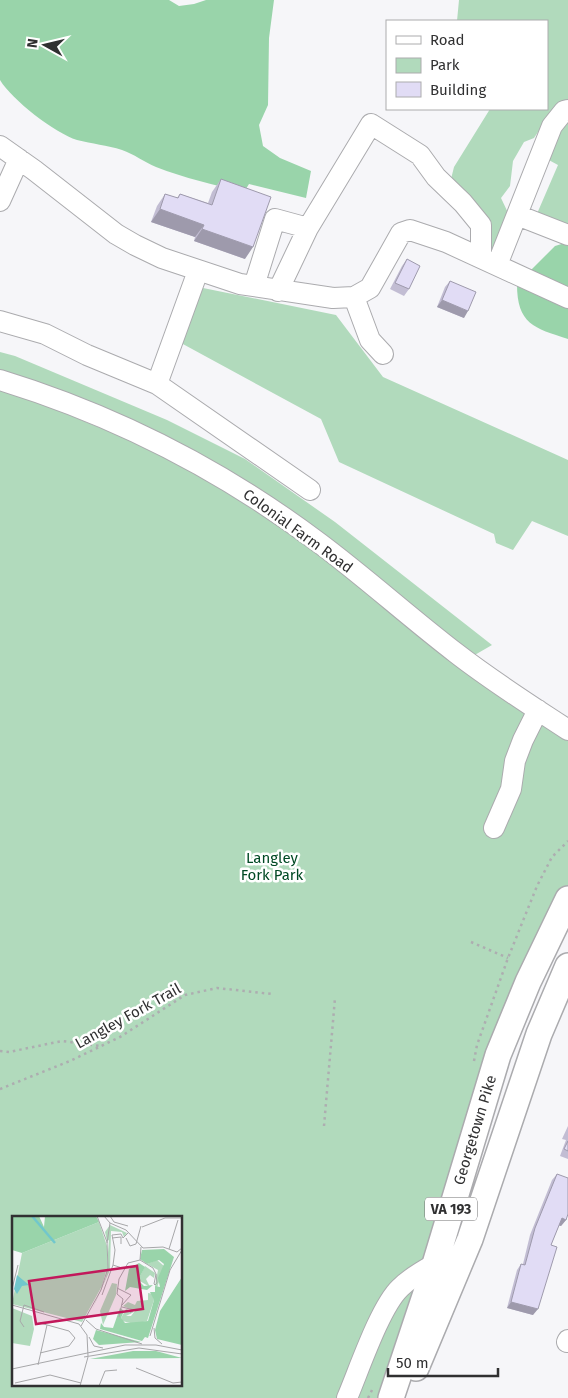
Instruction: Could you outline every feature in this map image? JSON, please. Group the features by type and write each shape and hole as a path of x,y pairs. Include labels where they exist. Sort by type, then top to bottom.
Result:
{"main road":[{"name":"Georgetown Pike","path":"391,1398 435,1264 473,1132 501,1046 528,982 568,899"},
{"name":"Georgetown Pike","path":"399,1398 420,1360 461,1261 485,1196 539,1034 568,966"}],"street":[{"path":"489,261 516,216 552,126 564,111 568,110"},
{"path":"278,291 308,228 371,124 420,155 436,177 463,203 481,225 489,261"},
{"path":"0,146 116,234 153,254 198,271 254,286 333,298 354,296 370,288 401,233 404,231 423,233 568,298"},
{"path":"0,201 19,159"},
{"path":"516,216 568,234"},
{"path":"254,286 275,219 308,228"},
{"path":"156,384 198,271"},
{"path":"354,296 370,340 383,354"},
{"path":"0,322 45,334 87,355 156,384 310,490"},
{"name":"Colonial Farm Road","path":"0,380 41,393 146,436 251,495 318,542 456,654 568,730"},
{"path":"494,828 511,789 515,761 538,710"},
{"path":"347,1398 387,1306 399,1289 413,1276 435,1264"}],"path":[{"path":"471,942 508,958"},
{"name":"Langley Fork Trail","path":"0,1089 102,1046 185,995 217,988 272,994"},
{"path":"324,1126 335,998"},
{"path":"0,1051 9,1052 62,1041 102,1046"}],"green space":[{"path":"0,0 169,0 179,6 206,0 274,0 269,38 268,105 259,125 263,146 280,158 311,171 306,198 249,184 244,192 189,178 156,167 122,150 77,140 46,123 14,97 0,80"},
{"path":"459,0 568,0 568,103 542,126 534,138 524,142 513,161 510,186 501,198 510,217 493,252 451,179 454,167 489,110 548,110 548,20 457,20"},
{"path":"568,121 568,236 536,216 558,165 545,158 551,141"},
{"path":"568,242 568,339 537,327 524,316 520,308 517,284 555,246"},
{"path":"203,288 336,315 383,377 568,460 568,536 532,521 513,550 496,543 494,534 339,462 321,419 181,343"},
{"path":"0,352 15,356 167,420 245,459 335,522 492,645 473,656 265,496 0,372"},
{"name":"Langley Fork Park","path":"0,389 23,396 120,436 206,478 301,541 363,590 568,741 568,885 530,953 383,1398 0,1398"}],"building":[{"path":"221,179 271,197 253,247 202,229 204,225 160,209 165,194 178,198 180,194 212,205"},
{"path":"407,259 420,266 409,289 395,283"},
{"path":"450,281 476,292 468,311 442,300"},
{"path":"568,1141 568,1151 564,1149"},
{"path":"557,1174 568,1178 568,1214 566,1220 562,1218 551,1245 557,1247 538,1309 511,1302 521,1264 525,1265 535,1228"}]}
